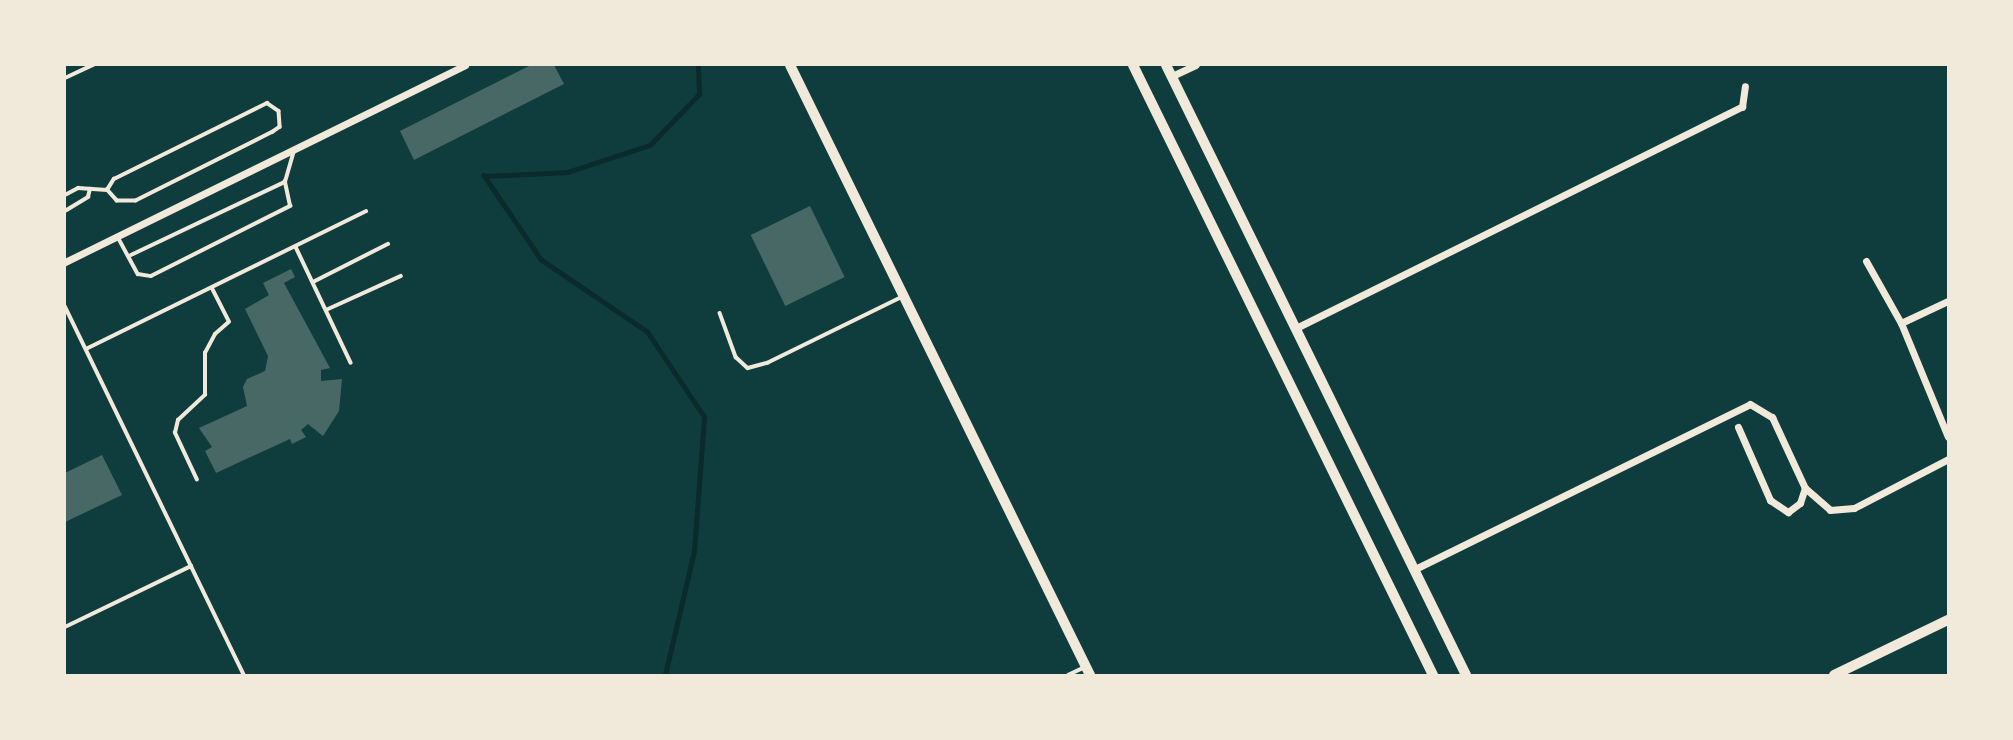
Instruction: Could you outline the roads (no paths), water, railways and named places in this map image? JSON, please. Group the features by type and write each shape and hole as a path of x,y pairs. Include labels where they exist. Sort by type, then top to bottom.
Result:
{"street":[{"path":"65,262 465,65"},
{"path":"790,65 1087,671"},
{"path":"1133,65 1433,675"},
{"path":"1167,65 1298,327 1466,675"},
{"path":"1172,76 1196,65"},
{"path":"1298,327 1742,107 1745,86"},
{"path":"1866,261 1901,323 1948,436"},
{"path":"1901,323 1948,301"},
{"path":"1415,569 1751,404 1772,416 1805,488 1830,510 1854,508 1948,459"},
{"path":"1738,427 1770,500 1788,512 1800,503 1805,488"},
{"path":"1834,675 1948,620"}],"lane":[{"path":"65,78 93,65"},
{"path":"65,195 78,188 107,190 117,201 136,201 280,127 279,111 272,104 260,106 114,179 107,190"},
{"path":"117,236 131,255 138,274 150,276 290,206 285,182 294,149"},
{"path":"131,255 285,182"},
{"path":"65,211 88,197 90,190"},
{"path":"86,349 213,290 366,211"},
{"path":"313,282 388,244"},
{"path":"296,247 351,363"},
{"path":"326,310 401,276"},
{"path":"197,480 175,433 178,420 205,395 205,353 215,334 229,322 213,290"},
{"path":"720,313 736,357 748,368 767,363 904,296"},
{"path":"65,306 244,675"},
{"path":"65,627 191,566"},
{"path":"1068,675 1087,671"}],"waterway":[{"path":"665,675 694,551 704,417 647,332 541,260 484,176 568,172 650,145 699,94 698,65"}]}
